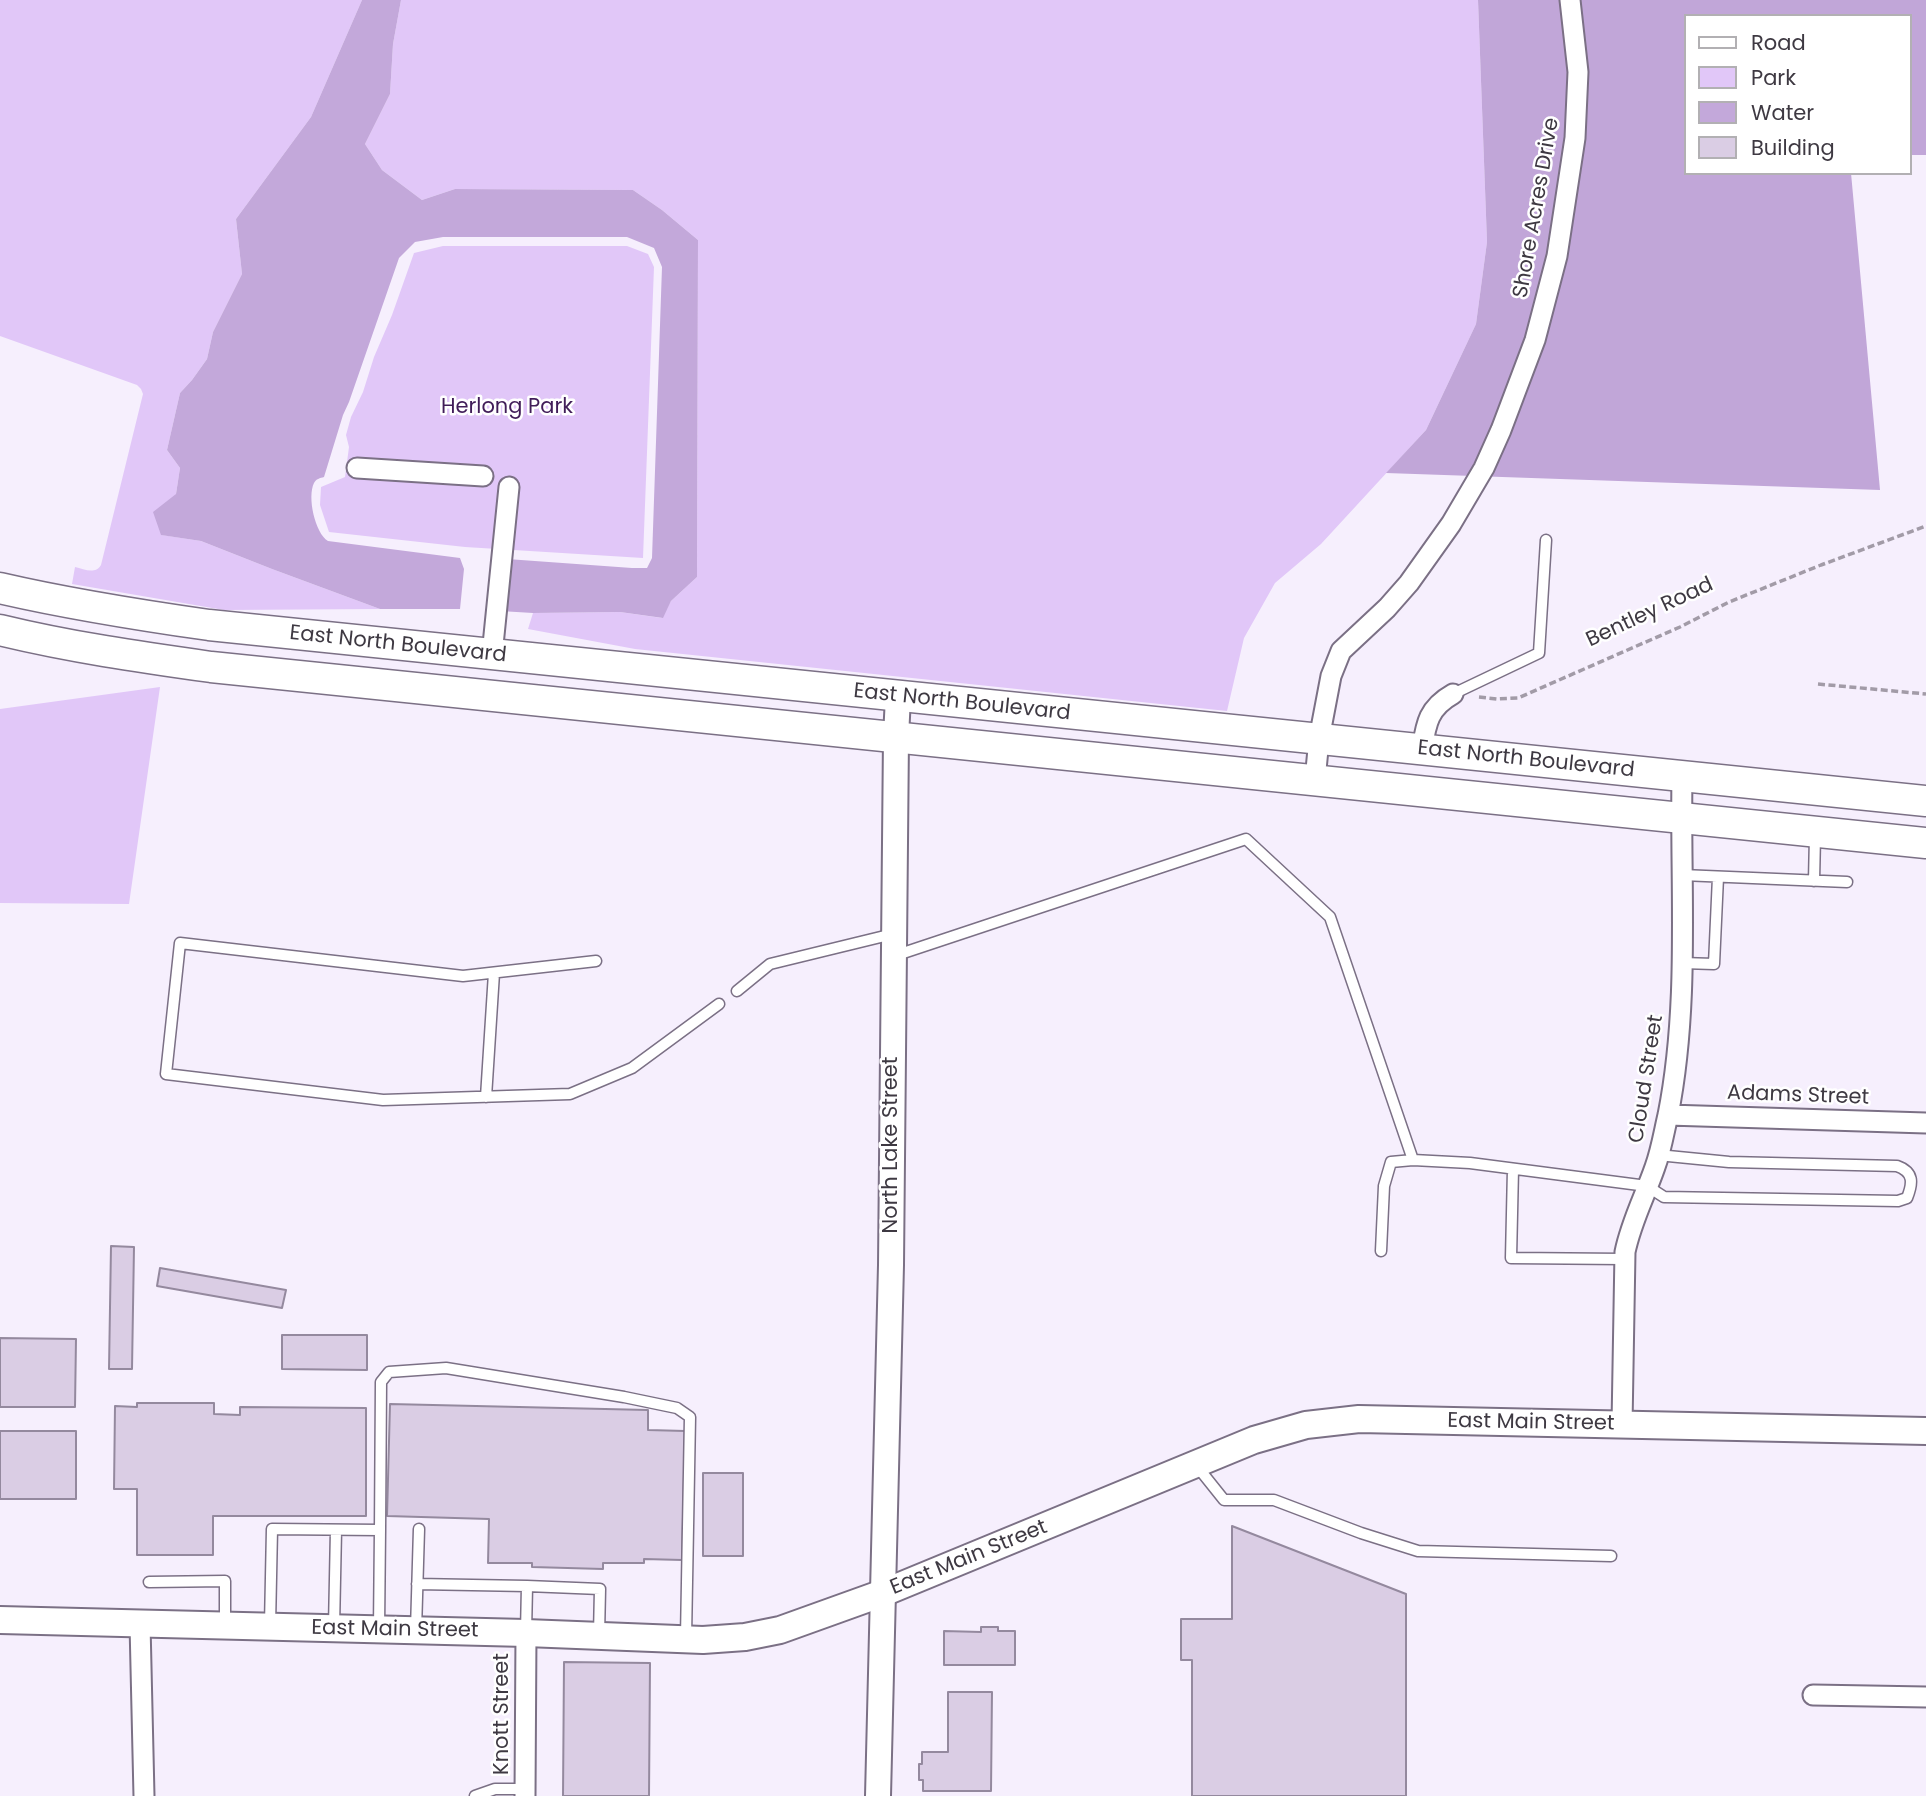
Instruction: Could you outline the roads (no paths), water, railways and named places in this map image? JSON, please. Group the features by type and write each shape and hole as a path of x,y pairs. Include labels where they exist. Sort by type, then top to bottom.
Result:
{"main road":[{"name":"East North Boulevard","path":"0,588 129,614 209,625 1926,801"},
{"name":"East North Boulevard","path":"0,630 98,650 211,667 1926,844"},
{"path":"487,695 492,655"},
{"name":"East Main Street","path":"0,1620 703,1640 745,1637 780,1630 883,1593 1254,1440 1306,1425 1359,1419 1926,1431"}],"street":[{"name":"Shore Acres Drive","path":"1315,780 1319,739 1331,676 1341,651 1387,608 1409,583 1451,524 1501,430 1535,340 1557,256 1575,138 1578,72 1570,0"},
{"path":"357,468 484,476"},
{"path":"492,655 509,487"},
{"path":"1422,749 1431,712 1452,694"},
{"name":"North Lake Street","path":"878,1796 891,1265 898,696"},
{"name":"Cloud Street","path":"1622,1425 1624,1259 1630,1230 1658,1155 1668,1115 1678,1046 1682,963 1682,776"},
{"name":"Adams Street","path":"1668,1115 1926,1123"},
{"path":"140,1623 144,1796"},
{"name":"Knott Street","path":"525,1792 526,1633"},
{"path":"1813,1695 1926,1698"}],"lane":[{"path":"1452,694 1539,653 1546,540"},
{"path":"1814,881 1815,832"},
{"path":"737,990 770,964 849,944 894,945 1247,839 1330,917 1413,1160"},
{"path":"1681,875 1847,883"},
{"path":"1682,963 1714,964 1718,877"},
{"path":"596,961 463,976 180,943 166,1074 383,1100 569,1094 632,1068 719,1004"},
{"path":"486,1097 494,973"},
{"path":"1381,1251 1384,1186 1391,1162 1413,1160 1470,1163 1647,1186 1664,1197 1898,1201 1907,1198 1911,1188 1911,1177 1906,1169 1897,1166 1729,1162 1658,1155"},
{"path":"1513,1169 1511,1258 1624,1259"},
{"path":"379,1629 381,1382 389,1372 446,1368 624,1397 677,1408 690,1417 686,1639"},
{"path":"1195,1464 1224,1500 1274,1500 1418,1551 1611,1556"},
{"path":"270,1627 271,1529 380,1530"},
{"path":"416,1630 419,1529"},
{"path":"334,1628 336,1530"},
{"path":"149,1581 225,1581 225,1626"},
{"path":"417,1584 600,1589 599,1636"},
{"path":"526,1633 527,1586"},
{"path":"475,1796 495,1789 525,1792"}],"water":[{"path":"362,0 401,0 393,44 390,94 365,144 382,170 422,200 455,189 633,190 698,240 697,577 671,601 663,618 620,612 500,611 507,559 647,568 652,558 662,267 654,248 627,237 443,237 415,242 399,258 343,415 324,477 314,483 312,505 319,531 328,541 460,558 464,569 460,609 380,609 201,541 161,535 153,512 176,494 180,468 167,450 180,393 207,359 213,332 242,274 236,219 311,117"}],"park label":[{"name":"Herlong Park","path":"507,408"}]}
